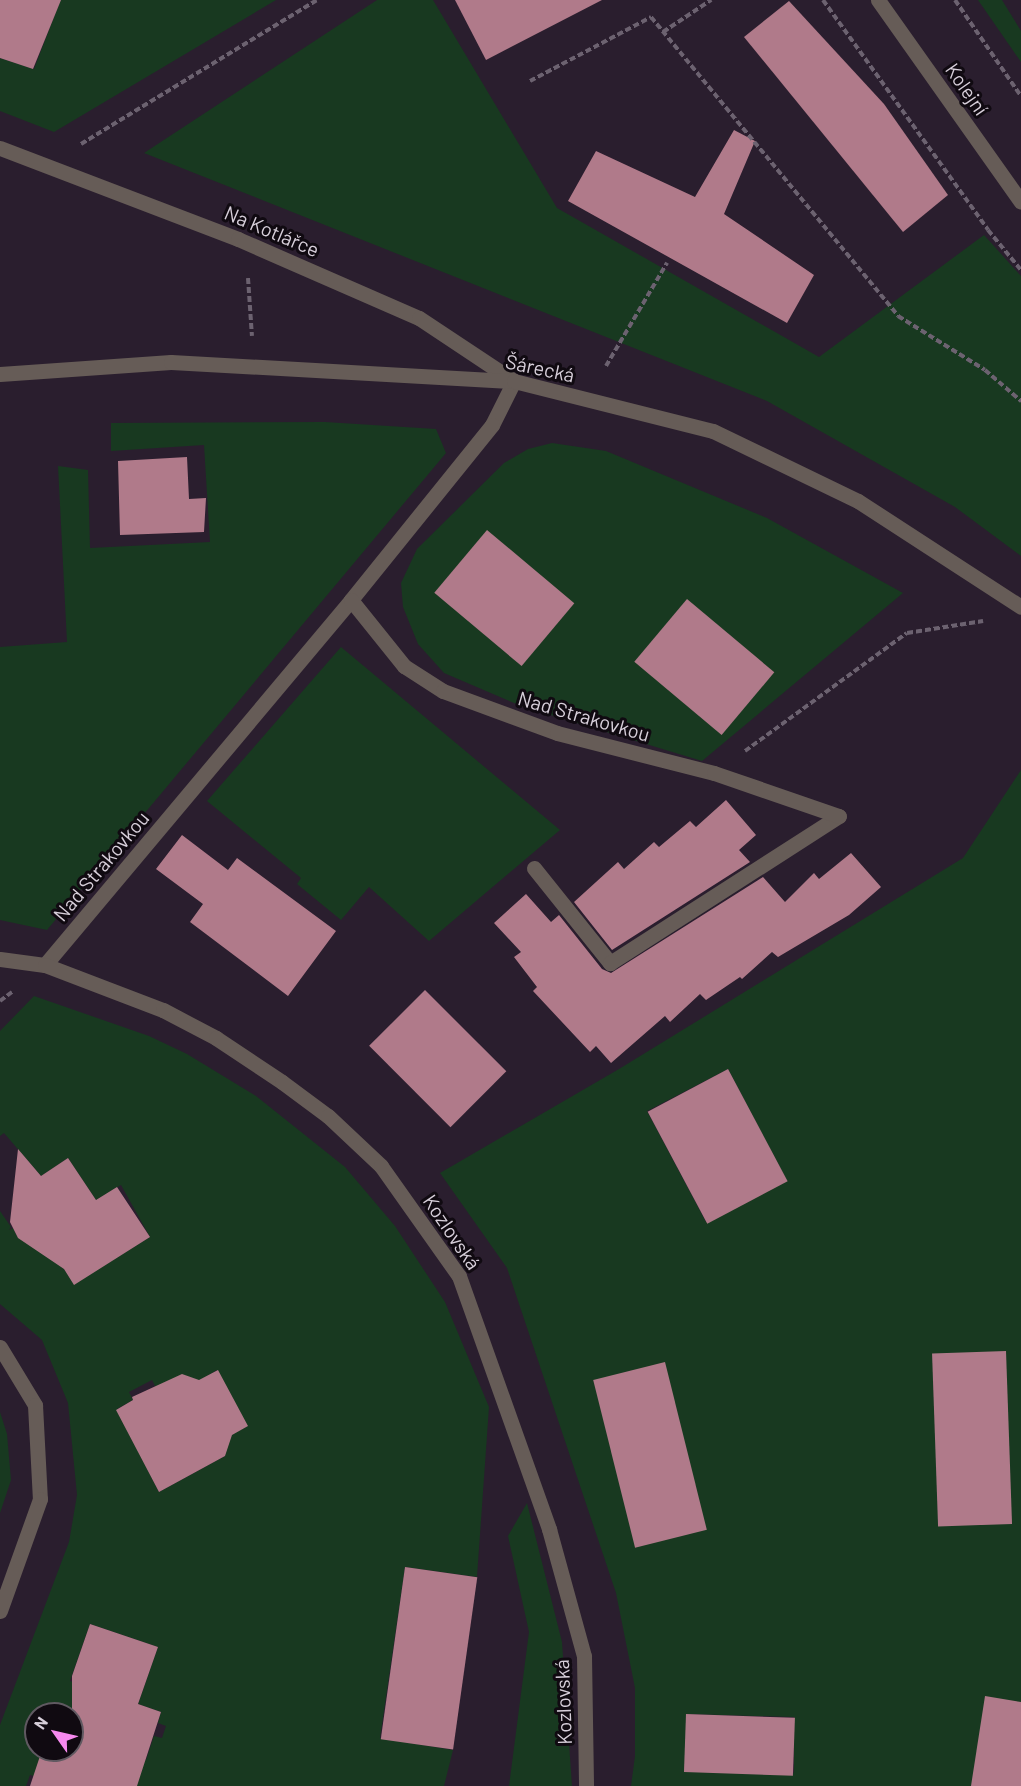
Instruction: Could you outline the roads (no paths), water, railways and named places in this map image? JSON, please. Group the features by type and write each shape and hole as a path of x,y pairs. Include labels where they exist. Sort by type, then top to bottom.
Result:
{"street":[{"name":"Kolejní","path":"878,0 1021,202"},
{"name":"Na Kotlářce","path":"0,147 238,239 419,318 513,381"},
{"name":"Šárecká","path":"0,374 171,362 513,381 713,431 858,501 1021,607"},
{"name":"Nad Strakovkou","path":"45,965 351,600 492,425 513,381"},
{"name":"Nad Strakovkou","path":"351,600 404,666 443,691 557,734 714,773 839,816 610,963 534,868"},
{"name":"Kozlovská","path":"0,959 45,965 163,1010 216,1038 328,1116 381,1166 459,1275 549,1529 584,1656 586,1786"},
{"path":"0,1347 35,1405 40,1499 0,1611"}]}
